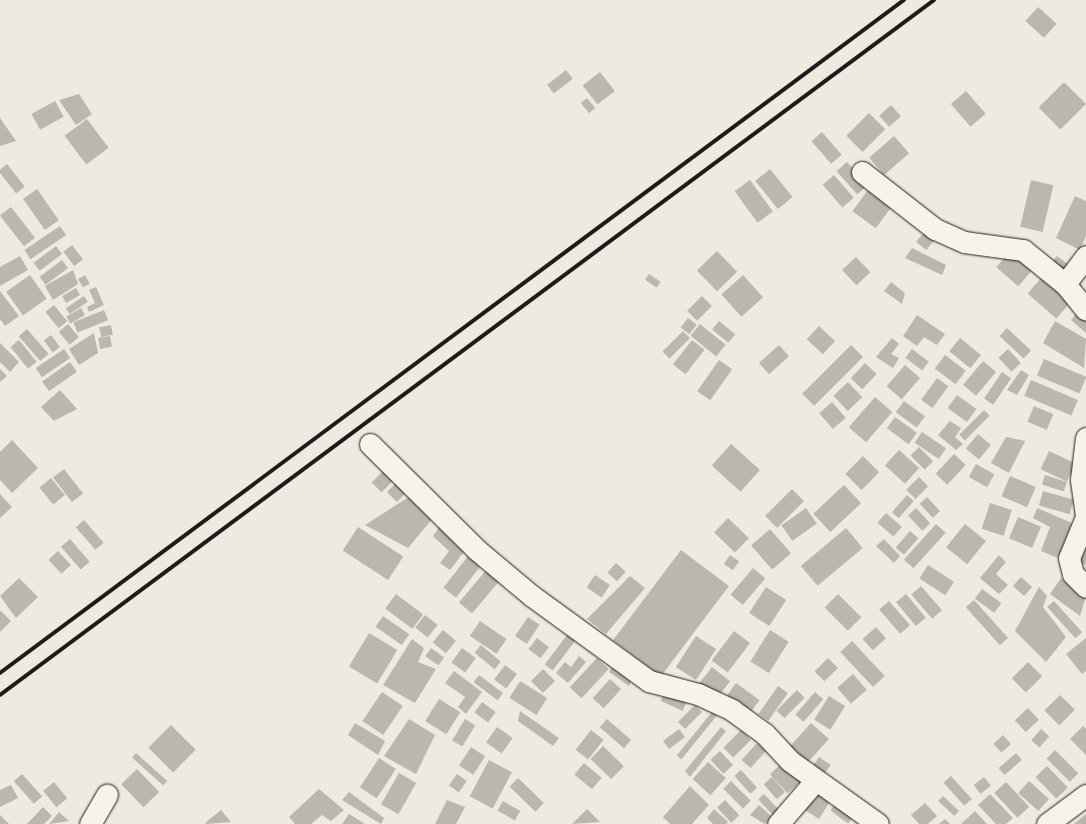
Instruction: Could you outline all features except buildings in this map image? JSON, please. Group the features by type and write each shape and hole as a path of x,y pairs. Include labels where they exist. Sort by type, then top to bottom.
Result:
{"street":[{"path":"862,172 935,229 964,242 1023,250 1065,284 1086,310"},
{"path":"1065,284 1086,256"},
{"path":"1086,438 1081,480 1086,517 1069,558 1073,574 1086,587"},
{"path":"370,444 477,550 532,596 649,681 698,694 732,710 815,780 878,824"},
{"path":"778,824 815,780"},
{"path":"90,824 107,795"},
{"path":"1047,824 1086,795"}],"railway":[{"path":"0,673 904,0"},
{"path":"0,695 934,0"}]}
